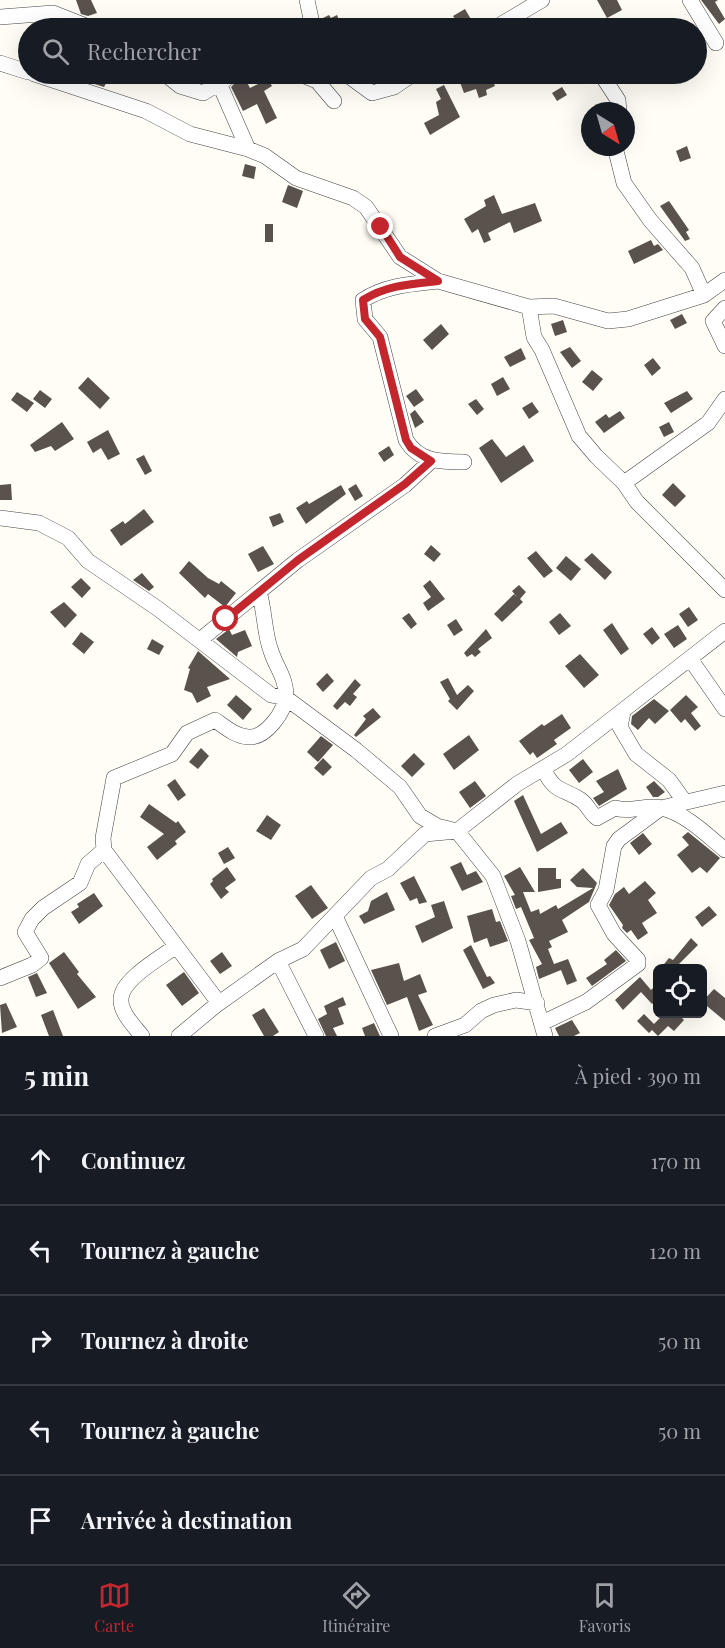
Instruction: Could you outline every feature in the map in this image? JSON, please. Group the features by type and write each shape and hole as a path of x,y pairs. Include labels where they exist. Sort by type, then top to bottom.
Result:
{"street":[{"path":"307,0 307,18"},
{"path":"512,18 542,0"},
{"path":"690,0 701,18"},
{"path":"0,17 49,7 71,18"},
{"path":"707,27 717,43"},
{"path":"0,63 18,68"},
{"path":"0,72 18,71"},
{"path":"66,84 146,111 190,134 248,149 265,156 296,178 353,198 366,207 400,257 438,281 529,307 554,306 608,321 628,319 704,295 725,280"},
{"path":"178,84 203,93 211,84"},
{"path":"219,84 248,149"},
{"path":"320,84 334,101"},
{"path":"359,84 372,93 398,84"},
{"path":"608,84 618,102"},
{"path":"617,156 624,183 650,220 692,268 704,295"},
{"path":"438,281 400,285 378,291 363,300 365,319 380,337 406,440 411,448 431,461 464,462"},
{"path":"529,307 534,337 543,350 579,436 624,483 637,502 725,590"},
{"path":"725,308 713,321 725,346"},
{"path":"624,483 708,423 725,399"},
{"path":"200,640 298,560 405,484 431,461"},
{"path":"0,518 39,523 68,538 88,561 200,640 271,695 286,698 400,787 420,816 436,826 457,831 493,876 518,941 543,1030 638,964 638,960 614,934 598,905 606,890 614,846 662,807"},
{"path":"0,978 32,965 41,958 25,932 32,919 42,908 80,883 88,864 104,850 114,778 172,754 188,733 215,720 233,733 249,737 260,734 275,720 286,698 282,673 271,651 259,592"},
{"path":"179,1036 219,1003 278,962 303,949 371,878 388,869 424,834 457,831 517,784 543,770 623,712 725,631"},
{"path":"691,660 725,709"},
{"path":"623,712 620,727 636,754 669,780 685,802"},
{"path":"543,770 555,787 582,800 590,813 597,818 615,808 626,811 662,807 725,793"},
{"path":"662,807 693,824 725,850"},
{"path":"104,850 219,1003"},
{"path":"335,916 391,1036"},
{"path":"142,1036 125,1014 120,999 125,984 175,947"},
{"path":"278,962 316,1036"},
{"path":"435,1036 465,1025 481,1011 494,1005 516,1000 537,1004"}],"building":[{"path":"76,0 91,0 97,13 88,16 81,14"},
{"path":"597,0 617,0 622,10 607,18"},
{"path":"701,0 718,0 715,2 725,19 719,24"},
{"path":"465,9 470,18 454,18 453,16"},
{"path":"234,84 248,84 250,88 258,84 271,84 272,86 264,91 277,118 266,124 257,104 243,111 231,87"},
{"path":"461,84 494,84 495,86 486,90 487,95 479,98 476,89 464,93"},
{"path":"444,85 460,117 430,135 424,123 439,115 436,102 441,99 436,89"},
{"path":"562,87 567,95 557,101 552,93"},
{"path":"687,146 691,158 680,162 676,151"},
{"path":"245,164 256,167 254,179 242,176"},
{"path":"288,185 303,191 297,208 282,202"},
{"path":"494,195 502,214 535,203 542,221 514,233 510,222 488,233 491,240 484,243 478,229 472,233 464,219 486,206 484,200"},
{"path":"669,201 689,230 686,232 690,239 685,241 660,206"},
{"path":"265,224 273,224 273,242 265,242"},
{"path":"651,240 654,246 658,244 663,250 634,264 628,251"},
{"path":"682,314 687,323 675,329 670,320"},
{"path":"563,320 567,332 555,336 551,324"},
{"path":"441,324 449,334 432,350 423,340"},
{"path":"570,347 581,361 572,368 560,352"},
{"path":"521,348 526,359 510,367 504,357"},
{"path":"653,358 661,368 652,376 644,365"},
{"path":"592,370 603,379 593,391 582,382"},
{"path":"88,377 110,398 100,409 78,388"},
{"path":"503,377 510,389 497,396 491,384"},
{"path":"416,389 424,400 414,407 406,396"},
{"path":"40,390 52,399 45,408 33,399"},
{"path":"687,391 693,399 671,413 664,403"},
{"path":"17,392 34,403 27,412 11,400"},
{"path":"476,399 484,409 477,415 468,404"},
{"path":"532,402 539,412 529,419 522,408"},
{"path":"415,410 424,422 415,428 410,414"},
{"path":"620,411 625,418 604,433 595,422 606,414 609,418"},
{"path":"62,422 74,439 55,451 51,446 35,452 30,445"},
{"path":"669,422 674,432 664,437 659,427"},
{"path":"108,430 120,454 108,460 101,448 93,453 87,442"},
{"path":"492,439 506,457 524,445 534,461 501,483 479,448"},
{"path":"389,446 394,455 384,462 378,453"},
{"path":"144,455 152,471 145,475 136,459"},
{"path":"673,483 686,496 675,507 662,495"},
{"path":"11,484 12,500 0,500 0,485"},
{"path":"356,484 363,496 355,501 348,489"},
{"path":"341,485 346,494 306,524 296,508 307,501 309,504"},
{"path":"144,509 154,522 121,546 110,530 123,521 125,524"},
{"path":"280,513 284,522 273,527 269,517"},
{"path":"431,545 441,554 434,562 424,554"},
{"path":"263,546 274,564 258,572 248,554"},
{"path":"536,551 553,571 544,578 527,558"},
{"path":"592,553 612,572 605,580 584,560"},
{"path":"566,556 581,569 571,581 556,568"},
{"path":"189,561 208,578 219,584 221,581 236,593 225,607 208,594 205,598 179,573"},
{"path":"142,573 154,587 149,591 133,580"},
{"path":"81,578 91,588 82,598 71,587"},
{"path":"430,580 445,599 428,611 423,603 431,597 423,586"},
{"path":"519,585 526,592 520,599 523,602 502,622 494,614 514,594 517,597 512,591"},
{"path":"64,602 77,615 65,628 50,612"},
{"path":"689,607 698,620 688,627 679,614"},
{"path":"409,613 417,624 411,629 402,618"},
{"path":"560,613 571,626 559,635 549,622"},
{"path":"456,619 463,630 454,636 447,625"},
{"path":"612,623 629,649 621,655 603,630"},
{"path":"678,625 687,639 674,648 664,634"},
{"path":"652,627 660,638 652,645 643,634"},
{"path":"229,629 232,635 245,630 252,646 238,652 237,657 216,639"},
{"path":"486,629 492,638 478,649 481,652 475,657 472,654 467,657 464,653"},
{"path":"81,632 94,642 84,654 72,644"},
{"path":"152,639 164,646 159,655 147,649"},
{"path":"198,651 230,679 207,687 211,696 197,703 192,693 184,690 190,669 188,668"},
{"path":"580,654 599,675 584,688 565,666"},
{"path":"327,673 334,681 323,692 316,684"},
{"path":"448,678 457,695 468,685 474,691 457,710 448,701 450,699 440,682"},
{"path":"355,679 361,685 353,694 357,697 350,706 345,702 337,710 333,706"},
{"path":"236,695 252,709 243,720 227,705"},
{"path":"686,695 698,707 691,713 701,726 695,731 685,719 681,723 670,710"},
{"path":"654,699 669,711 655,724 649,718 638,730 631,724 632,716"},
{"path":"373,708 381,717 356,737 354,735 366,719 363,716"},
{"path":"562,714 571,728 554,740 557,744 537,758 533,752 530,755 519,741 542,724 544,726"},
{"path":"469,735 479,750 454,770 443,754"},
{"path":"321,736 333,745 318,762 307,752"},
{"path":"201,748 209,756 198,769 189,762"},
{"path":"414,753 425,764 412,777 401,766"},
{"path":"323,758 332,767 323,776 314,768"},
{"path":"583,759 593,772 579,783 569,770"},
{"path":"618,769 627,789 599,806 593,798 604,792 596,781"},
{"path":"175,779 186,795 178,801 167,785"},
{"path":"475,781 486,796 470,808 459,792"},
{"path":"654,781 665,792 658,797 653,797 646,787"},
{"path":"523,795 541,834 561,822 568,833 537,852 514,801"},
{"path":"149,804 176,823 178,821 186,832 175,841 177,844 157,860 147,847 164,834 140,817"},
{"path":"267,815 281,825 271,840 256,831"},
{"path":"688,832 720,858 707,873 700,867 692,873 677,855 689,845 682,837"},
{"path":"643,833 652,844 639,855 630,843"},
{"path":"228,847 235,858 224,864 218,853"},
{"path":"461,862 467,875 476,871 483,882 462,891 450,867"},
{"path":"227,867 236,880 225,888 229,892 221,899 210,884 212,879"},
{"path":"520,867 535,892 523,892 531,912 539,909 540,914 556,905 558,909 593,888 577,887 570,880 583,868 597,883 589,902 562,920 568,932 549,941 552,947 548,949 554,964 568,959 577,981 567,985 561,970 539,979 536,967 542,964 529,940 534,938 521,907 516,909 511,896 515,895 504,876"},
{"path":"538,868 556,868 556,879 561,879 561,888 538,892"},
{"path":"414,876 427,902 419,904 417,898 410,901 400,883"},
{"path":"645,881 656,893 648,900 657,913 642,923 648,933 638,940 631,930 627,933 622,928 623,925 609,905 615,894 624,887 629,894"},
{"path":"311,885 328,908 312,919 295,896"},
{"path":"387,892 395,910 364,924 359,916 368,911 371,901"},
{"path":"94,893 103,906 79,924 71,912 79,907 77,904"},
{"path":"444,901 453,928 422,943 415,926 435,917 431,905"},
{"path":"709,906 717,915 702,927 695,917"},
{"path":"492,909 496,922 500,921 508,941 490,947 487,938 474,943 467,916"},
{"path":"691,938 698,945 679,964 664,964 669,958 673,960"},
{"path":"336,942 345,961 329,969 320,950"},
{"path":"471,945 487,977 490,976 495,983 483,989 463,950"},
{"path":"616,950 626,961 592,986 586,978 607,964 604,960"},
{"path":"64,952 79,972 77,974 96,997 78,1009 49,963"},
{"path":"222,952 232,966 220,974 210,961"},
{"path":"399,963 404,981 420,974 427,992 418,995 433,1025 419,1031 407,997 387,1005 371,970"},
{"path":"184,972 199,993 182,1006 166,985"},
{"path":"37,973 47,993 36,997 28,977"},
{"path":"640,977 651,990 653,988 652,1004 641,992 623,1010 615,1000"},
{"path":"714,989 725,998 725,1021 707,1006 707,997"},
{"path":"343,997 346,1005 338,1008 344,1024 333,1028 337,1036 326,1036 318,1019 327,1014 324,1006"},
{"path":"6,1003 17,1027 2,1033 0,1005"},
{"path":"264,1008 279,1032 273,1036 264,1036 252,1015"},
{"path":"53,1010 63,1036 49,1036 41,1015"},
{"path":"644,1014 654,1024 660,1018 682,1018 684,1020 674,1031 668,1026 658,1036 652,1030 649,1033 637,1021"},
{"path":"572,1020 580,1033 574,1036 559,1036 555,1028"},
{"path":"374,1023 380,1036 365,1036 362,1028"}],"route":[{"path":"226,619 298,560 341,532 413,478 431,461 411,448 406,440 380,337 365,319 363,300 378,291 400,285 438,281 400,257 381,227"}]}
